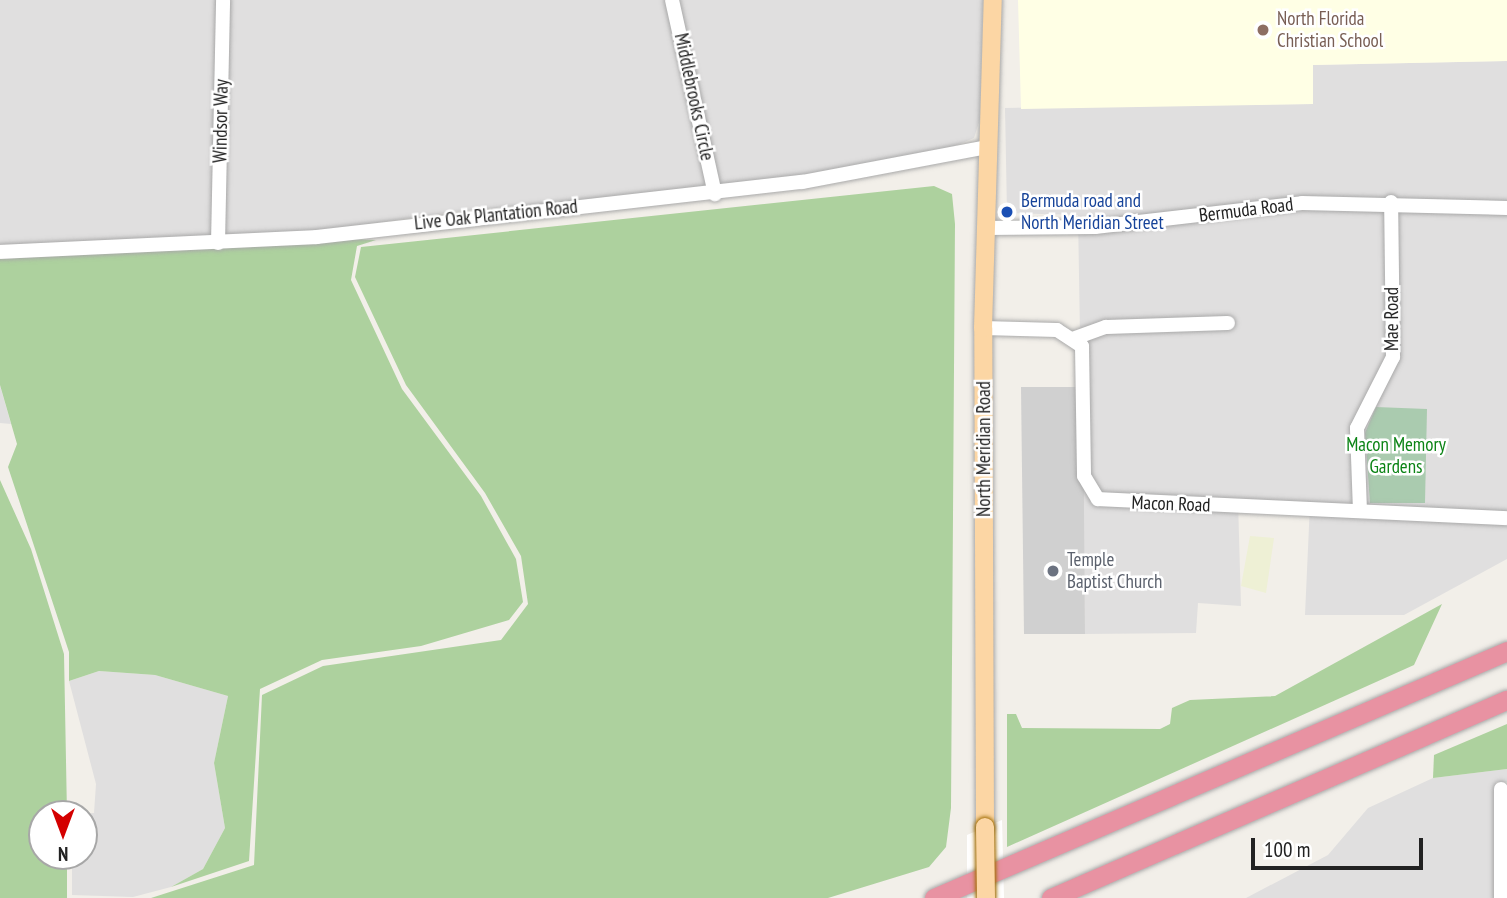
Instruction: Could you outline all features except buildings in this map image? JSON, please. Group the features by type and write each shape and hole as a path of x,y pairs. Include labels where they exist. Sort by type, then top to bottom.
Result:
{"highway":[{"path":"934,898 1507,651"},
{"path":"1051,898 1507,701"}],"main road":[{"name":"North Meridian Road","path":"986,898 983,328 993,0"}],"street":[{"name":"Windsor Way","path":"218,243 223,0"},
{"name":"Middlebrooks Circle","path":"672,0 715,194"},
{"name":"Live Oak Plantation Road","path":"0,252 218,243 715,194 988,147"},
{"name":"Bermuda Road","path":"986,228 1095,227 1302,203 1391,202 1507,208"},
{"name":"Mae Road","path":"1360,511 1357,428 1393,357 1391,202"},
{"path":"983,328 1057,330 1075,338 1106,327 1228,323"},
{"name":"Macon Road","path":"1075,338 1087,355 1084,476 1098,499 1507,518"},
{"path":"1501,789 1504,858 1501,898"}],"shaded area":[{"path":"0,0 983,0 980,119 974,138 947,149 732,187 452,212 279,237 0,247"},
{"name":"North Florida Christian School","path":"1018,0 1507,0 1507,61 1313,65 1313,104 1021,109"},
{"path":"1507,61 1507,559 1404,615 1305,615 1310,504 1238,501 1241,606 1198,603 1196,633 1085,634 1078,215 1007,213 1005,108 1312,104 1313,65"},
{"path":"0,385 1,389 11,424 0,423"},
{"name":"Temple Baptist Church","path":"1021,387 1083,387 1085,634 1024,634"},
{"path":"1250,536 1274,538 1266,593 1241,586"},
{"path":"99,671 155,675 228,696 214,763 225,828 203,869 171,887 133,897 72,895 72,870 98,870 98,800 95,800 96,784 69,681"},
{"path":"1507,769 1507,782 1496,782 1495,898 1246,898 1328,855 1368,808 1433,778"}],"green space":[{"path":"934,186 952,194 955,224 951,808 946,847 929,867 828,898 151,898 254,865 262,695 323,666 501,640 528,604 521,556 485,493 406,385 355,277 361,247"},
{"path":"346,239 376,240 357,246 351,280 402,389 481,496 516,559 523,602 509,620 421,646 322,660 260,689 249,861 171,887 203,869 225,828 214,763 228,696 155,675 99,671 69,681 69,652 8,467 17,444 0,385 0,259"},
{"name":"Macon Memory Gardens","path":"1376,407 1427,409 1425,503 1370,503 1365,433"},
{"path":"0,480 31,549 64,654 67,800 28,800 28,870 67,870 67,898 0,898"},
{"path":"1442,604 1414,665 1007,847 1007,714 1016,714 1022,728 1160,729 1170,724 1172,708 1190,700 1275,696"},
{"path":"1507,724 1507,769 1433,778 1434,755"}],"pier":[{"path":"1002,820 1004,898 967,898 967,835"}],"place":[{"name":"North Florida Christian School","path":"1263,30"},
{"name":"Bermuda road and North Meridian Street","path":"1007,212"},
{"name":"Temple Baptist Church","path":"1053,571"}]}
